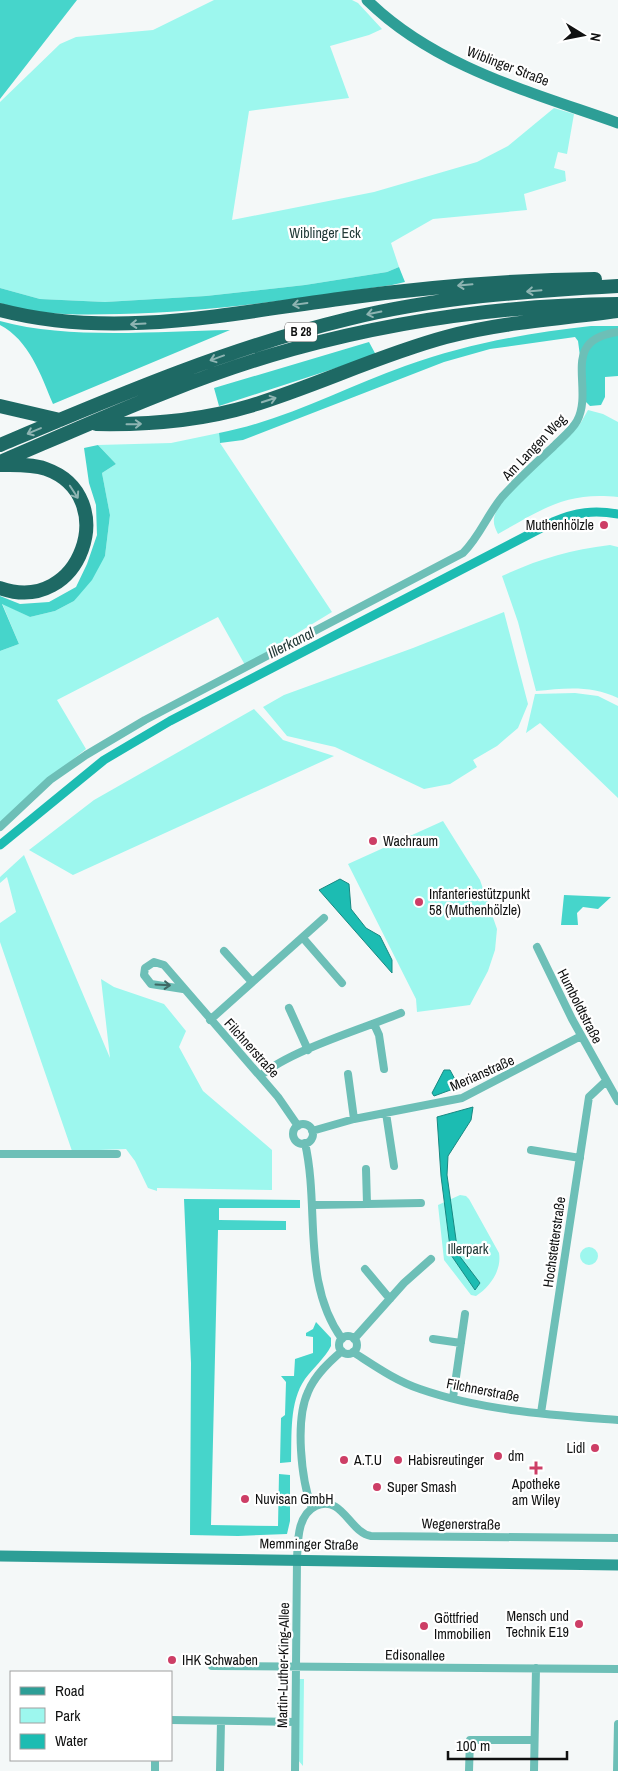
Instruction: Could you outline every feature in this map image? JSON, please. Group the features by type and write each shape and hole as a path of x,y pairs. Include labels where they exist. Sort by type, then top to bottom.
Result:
{"highway":[{"path":"0,310 40,320 70,324 138,324 493,282 602,278 618,281"},
{"name":"B 28","path":"0,445 182,370 248,347 349,318 478,296 618,286"},
{"name":"B 28","path":"0,463 187,384 244,364 345,336 416,321 489,311 618,304"},
{"path":"0,406 54,419 95,424 165,422 223,414 287,394 445,337 512,323 618,311"},
{"path":"0,463 35,466 57,474 68,482 75,491 86,514 87,524 84,546 79,558 64,578 52,586 29,593 18,593 0,588"}],"main road":[{"name":"Wiblinger Straße","path":"367,0 393,23 427,46 465,66 618,122"},
{"name":"Memminger Straße","path":"0,1556 618,1565"}],"street":[{"name":"Am Langen Weg","path":"0,826 50,780 86,755 145,720 341,615 463,553 480,532 501,498 577,421 583,402 581,367 586,349 602,335 618,332"},
{"path":"210,1020 324,918"},
{"path":"303,938 342,983"},
{"name":"Humboldtstraße","path":"537,947 605,1082 618,1101"},
{"path":"224,951 252,982"},
{"name":"Filchnerstraße","path":"183,989 151,984 145,979 145,968 150,963 161,963 282,1102 298,1126 294,1132 294,1138 299,1143 305,1143 312,1178 318,1288 327,1315 342,1339"},
{"path":"289,1008 308,1050"},
{"path":"260,1076 270,1068 308,1050 402,1013"},
{"path":"374,1024 379,1035 384,1069"},
{"name":"Merianstraße","path":"312,1131 354,1119 462,1098 581,1036"},
{"path":"348,1074 354,1119"},
{"name":"Hochstetterstraße","path":"541,1413 589,1097 605,1082"},
{"path":"386,1114 394,1166"},
{"path":"298,1126 305,1125 312,1131 312,1137 305,1143"},
{"path":"531,1150 580,1158"},
{"path":"0,1154 117,1154"},
{"path":"366,1169 367,1204"},
{"path":"314,1205 421,1202"},
{"path":"354,1339 404,1282 431,1259"},
{"path":"366,1269 390,1299"},
{"path":"453,1398 464,1314"},
{"path":"297,1559 300,1529 306,1514 314,1507 306,1484 301,1451 306,1396 321,1372 342,1351 340,1344 342,1339 350,1336 354,1339 357,1347 353,1352"},
{"path":"433,1339 461,1343"},
{"name":"Filchnerstraße","path":"342,1351 349,1354 353,1352 395,1378 419,1389 453,1398 541,1413 618,1420"},
{"name":"Wegenerstraße","path":"314,1507 325,1504 340,1510 366,1535 618,1538"},
{"name":"Martin-Luther-King-Allee","path":"295,1771 297,1559"},
{"name":"Edisonallee","path":"212,1666 618,1669"},
{"path":"534,1771 536,1668"},
{"path":"172,1720 295,1722"},
{"path":"220,1771 221,1721"},
{"path":"617,1771 618,1724"},
{"path":"469,1771 470,1740 534,1740"}],"green space":[{"name":"Wiblinger Eck","path":"214,0 352,0 358,3 382,29 369,35 330,46 349,98 249,111 232,220 374,192 477,162 508,146 554,108 574,114 567,154 558,152 554,168 565,171 566,181 524,194 527,210 433,219 391,243 399,267 387,272 305,285 206,296 105,302 40,299 0,288 0,102 60,44 76,37 153,30"},
{"path":"588,410 603,414 618,422 618,497 583,497 555,504 498,534 494,518 501,504 521,481 580,424"},
{"path":"219,433 220,443 332,612 245,665 218,617 57,700 86,749 51,777 0,824 0,651 19,644 2,603 30,617 55,611 74,601 105,556 110,515 102,473 116,464 98,445 171,443"},
{"path":"610,545 618,547 618,698 598,691 578,688 536,691 518,622 502,576 554,556"},
{"path":"504,612 528,704 518,728 497,746 473,760 477,767 450,784 424,789 335,747 287,736 263,707 284,695 413,648"},
{"path":"575,693 598,696 618,706 618,798 540,723 526,733 535,694"},
{"path":"254,709 283,740 334,756 73,875 29,850 94,800"},
{"path":"443,821 480,880 497,929 495,950 488,971 470,1005 417,1012 416,999 348,864"},
{"path":"24,855 110,1058 101,979 114,987 164,1004 186,1031 179,1047 203,1091 272,1150 272,1190 157,1188 157,1191 148,1188 135,1161 126,1149 72,1151 0,942 0,923 16,912 7,877 0,883 0,877"},
{"name":"Illerpark","path":"460,1195 466,1196 469,1199 499,1253 499,1266 494,1278 476,1296 471,1295 444,1260 438,1205"},
{"path":"585,1247 593,1247 598,1252 596,1263 585,1265 580,1260 580,1252"},
{"path":"299,1679 304,1679 303,1766 298,1760"}],"shaded area":[{"path":"0,0 77,0 0,99"},
{"path":"399,267 405,282 257,304 154,313 75,314 29,310 0,303 0,288 40,299 105,302 206,296 305,285 387,272"},
{"path":"0,321 55,331 143,333 230,330 53,404 33,359 19,340 0,325"},
{"path":"591,326 618,326 618,376 605,377 605,397 601,405 590,406 586,402 578,341 575,337 490,349 444,362 243,440 220,443 219,433 266,421 428,358 497,340"},
{"path":"369,342 376,355 219,406 214,388"},
{"path":"98,445 116,464 102,473 110,515 105,556 92,580 74,601 55,611 30,617 2,604 19,644 0,651 0,596 20,604 49,602 76,587 87,564 97,535 96,505 89,483 84,448"},
{"path":"564,895 611,897 598,909 583,907 577,913 578,925 561,925"},
{"path":"184,1199 300,1200 300,1208 219,1208 219,1220 286,1221 286,1230 218,1230 211,1525 278,1526 279,1474 290,1475 290,1521 287,1534 190,1535 191,1363"},
{"path":"316,1322 331,1338 331,1346 300,1388 292,1419 291,1462 280,1463 281,1418 285,1415 286,1382 281,1376 294,1376 295,1359 313,1353 313,1337 306,1336 306,1333 313,1329"}],"water":[{"path":"340,879 349,884 351,909 366,928 380,936 392,960 392,973 319,890"},
{"path":"444,1070 450,1070 457,1083 456,1088 434,1096 432,1093"},
{"path":"473,1107 471,1120 448,1156 447,1175 458,1254 480,1283 475,1290 451,1255 441,1176 437,1117"}],"waterway":[{"name":"Illerkanal","path":"0,845 104,760 170,721 553,522 585,513 618,514"}],"place":[{"name":"Muthenhölzle","path":"604,525"},
{"name":"Wachraum","path":"373,841"},
{"name":"Infanteriestützpunkt 58 (Muthenhölzle)","path":"419,902"},
{"name":"Lidl","path":"595,1448"},
{"name":"dm","path":"498,1456"},
{"name":"A.T.U","path":"344,1460"},
{"name":"Habisreutinger","path":"398,1460"},
{"name":"Apotheke am Wiley","path":"536,1468"},
{"name":"Super Smash","path":"377,1487"},
{"name":"Nuvisan GmbH","path":"245,1499"},
{"name":"Mensch und Technik E19","path":"579,1624"},
{"name":"Göttfried Immobilien","path":"424,1626"},
{"name":"IHK Schwaben","path":"172,1660"}]}
